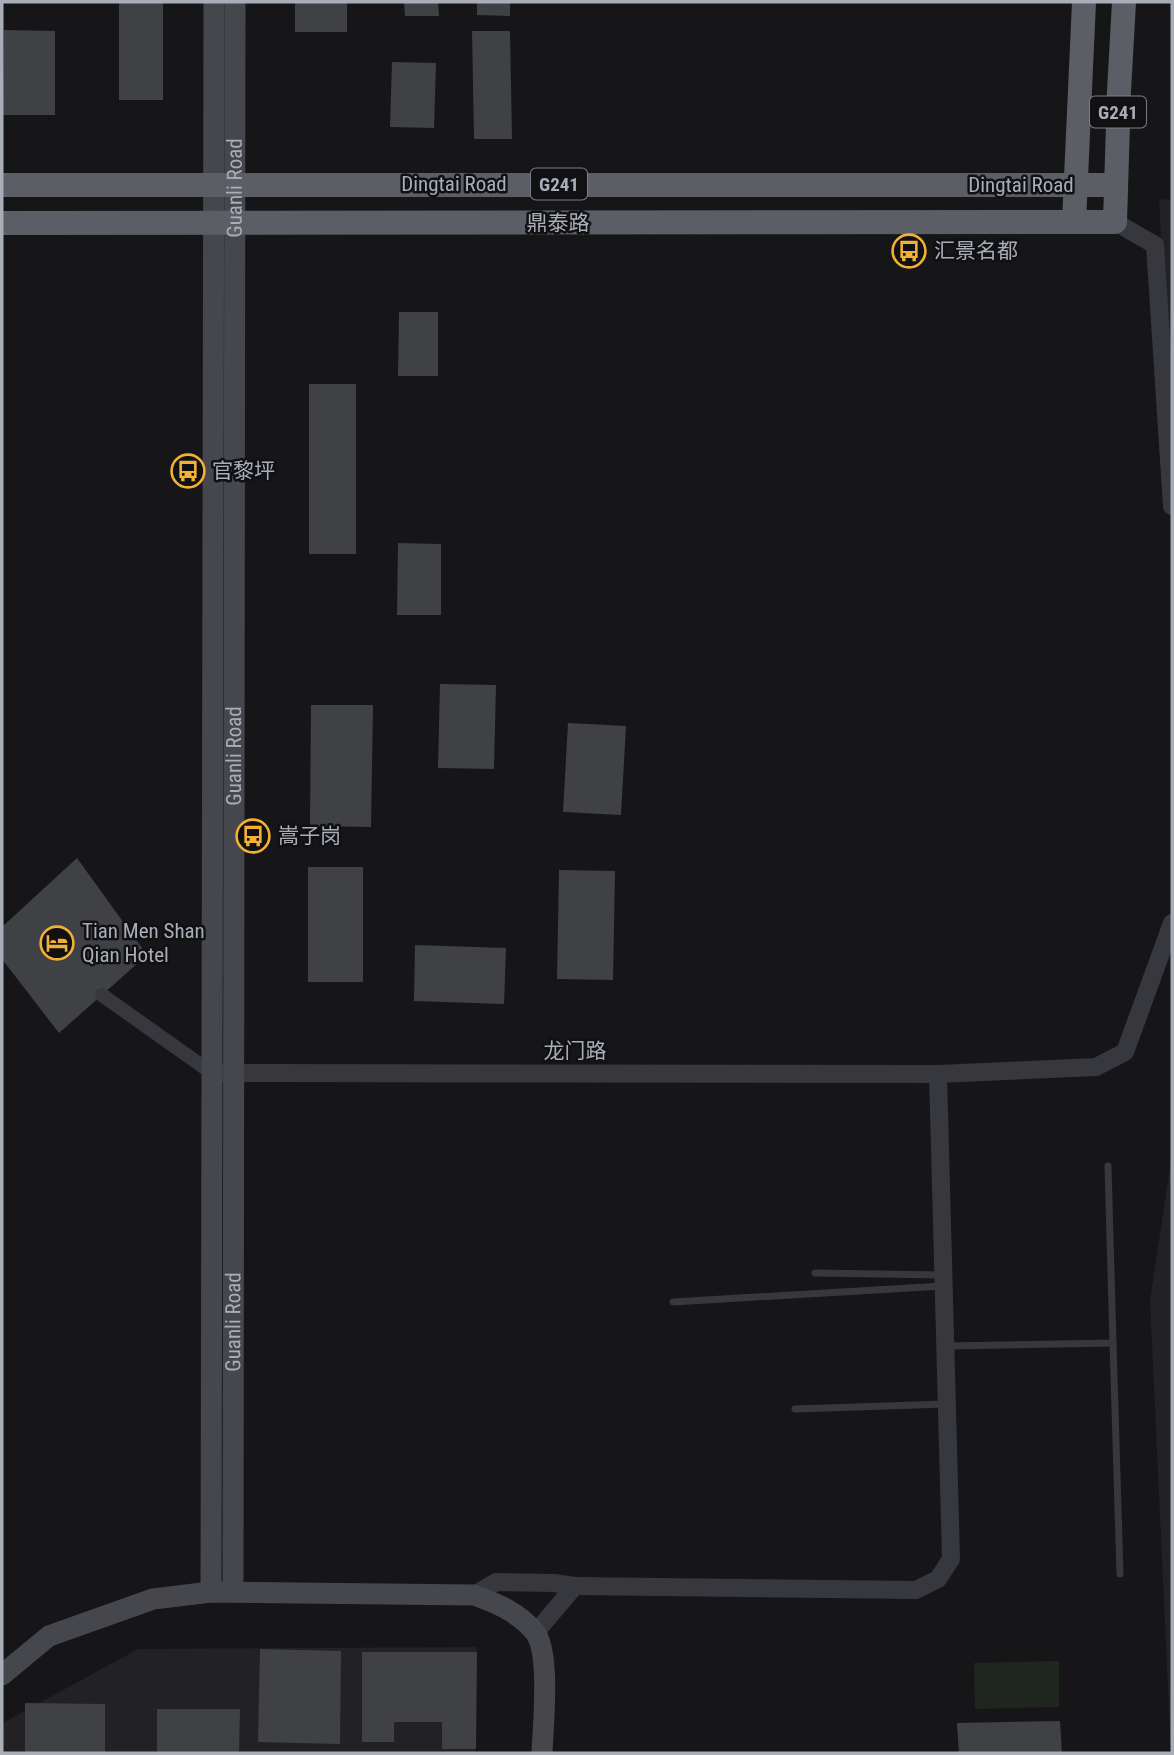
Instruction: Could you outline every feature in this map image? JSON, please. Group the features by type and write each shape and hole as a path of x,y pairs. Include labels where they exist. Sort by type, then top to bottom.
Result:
{"highway":[{"name":"G241","path":"1074,222 1084,2"},
{"name":"G241","path":"1115,222 1124,2"},
{"name":"Dingtai Road","path":"2,185 1116,185"},
{"name":"鼎泰路","path":"2,223 1115,222"}],"main road":[{"name":"Guanli Road","path":"214,2 225,183"},
{"name":"Guanli Road","path":"233,1592 234,1073 225,183 235,2"},
{"name":"Guanli Road","path":"211,1592 212,1073 225,223"},
{"path":"2,1675 48,1636 153,1599 211,1592 474,1595 504,1606 536,1632 544,1656 542,1753"}],"street":[{"path":"1115,222 1155,245 1172,506"},
{"name":"龙门路","path":"212,1073 938,1074 1096,1067 1125,1052 1172,923"},
{"path":"102,995 212,1073"},
{"path":"474,1595 496,1583 916,1590 938,1579 951,1559 938,1074"},
{"path":"536,1632 575,1586"}],"lane":[{"path":"1108,1166 1120,1574"},
{"path":"814,1273 943,1281"},
{"path":"673,1302 943,1281"},
{"path":"945,1346 1112,1342"},
{"path":"795,1409 947,1404"}],"shaded area":[{"path":"1159,199 1172,200 1172,436"},
{"path":"1172,1155 1172,1753 1171,1753 1150,1300"},
{"path":"477,1647 475,1753 2,1753 3,1723 138,1649"},
{"path":"1059,1661 1059,1707 975,1709 974,1663"}],"building":[{"path":"119,2 163,2 163,100 119,100"},
{"path":"295,2 347,2 347,32 295,32"},
{"path":"404,2 438,2 439,16 405,16"},
{"path":"477,2 510,2 510,16 477,15"},
{"path":"4,30 55,31 55,115 3,115"},
{"path":"472,31 510,31 512,139 474,139"},
{"path":"392,62 436,63 434,128 390,127"},
{"path":"399,312 438,312 438,376 398,376"},
{"path":"309,384 356,384 356,554 309,554"},
{"path":"398,543 441,544 441,615 397,615"},
{"path":"440,684 496,685 494,769 438,768"},
{"path":"311,705 373,705 371,827 310,826"},
{"path":"568,723 626,726 621,815 563,812"},
{"path":"77,858 147,955 59,1033 2,959 2,927"},
{"path":"308,867 363,867 363,982 308,982"},
{"path":"559,870 615,871 613,980 557,979"},
{"path":"415,945 506,948 504,1004 414,1001"},
{"path":"260,1649 341,1651 340,1744 258,1742"},
{"path":"362,1652 477,1652 476,1749 442,1749 442,1722 394,1722 394,1742 362,1742"},
{"path":"25,1703 105,1704 105,1753 25,1753"},
{"path":"157,1709 240,1709 239,1753 157,1753"},
{"path":"1060,1721 1062,1753 959,1753 957,1723"}],"place":[{"name":"汇景名都","path":"909,251"},
{"name":"官黎坪","path":"188,471"},
{"name":"嵩子岗","path":"253,836"},
{"name":"Tian Men Shan Qian Hotel","path":"57,943"}]}
